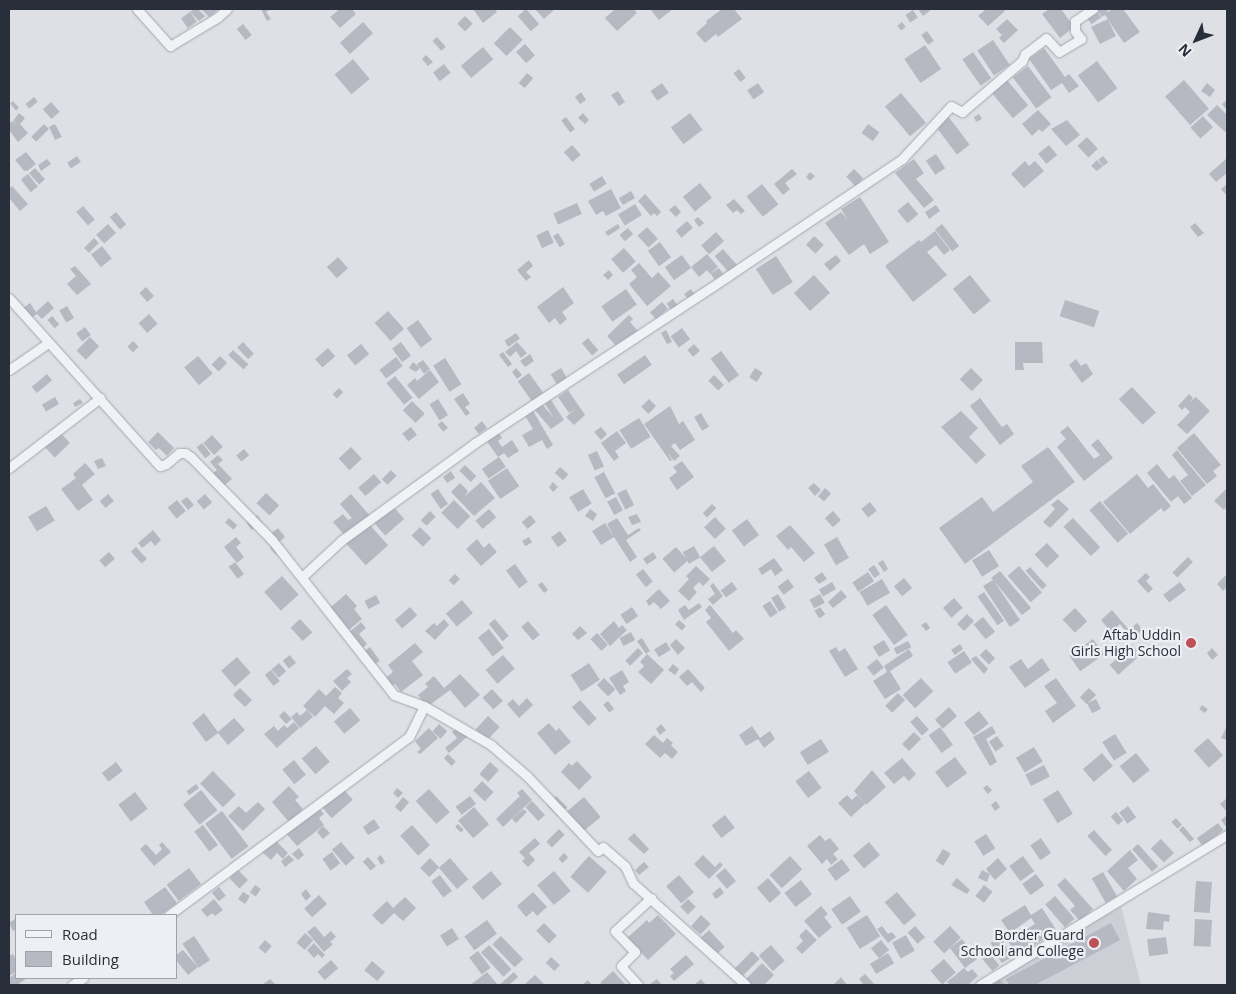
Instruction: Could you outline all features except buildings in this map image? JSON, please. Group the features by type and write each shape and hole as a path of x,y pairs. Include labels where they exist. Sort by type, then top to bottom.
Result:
{"street":[{"path":"137,9 170,46 218,17 227,9"},
{"path":"302,578 342,540 475,443 902,159 951,106 962,112 1022,61 1025,54 1046,38 1059,52 1081,39 1075,32 1075,21 1093,9"},
{"path":"9,298 160,466 166,464 179,453 185,452 192,457 272,540 394,695 424,706 491,745 527,776 598,851 603,847 625,866 633,883 746,985"},
{"path":"9,370 48,343"},
{"path":"9,468 100,398"},
{"path":"170,914 409,737 424,706"},
{"path":"980,985 1227,835"},
{"path":"638,985 621,966 636,952 615,931 651,898"}],"shaded area":[{"name":"Border Guard School and College","path":"1121,906 1141,985 999,985 996,980"}],"place":[{"name":"Aftab Uddin Girls High School","path":"1191,643"},
{"name":"Border Guard School and College","path":"1094,943"}]}
